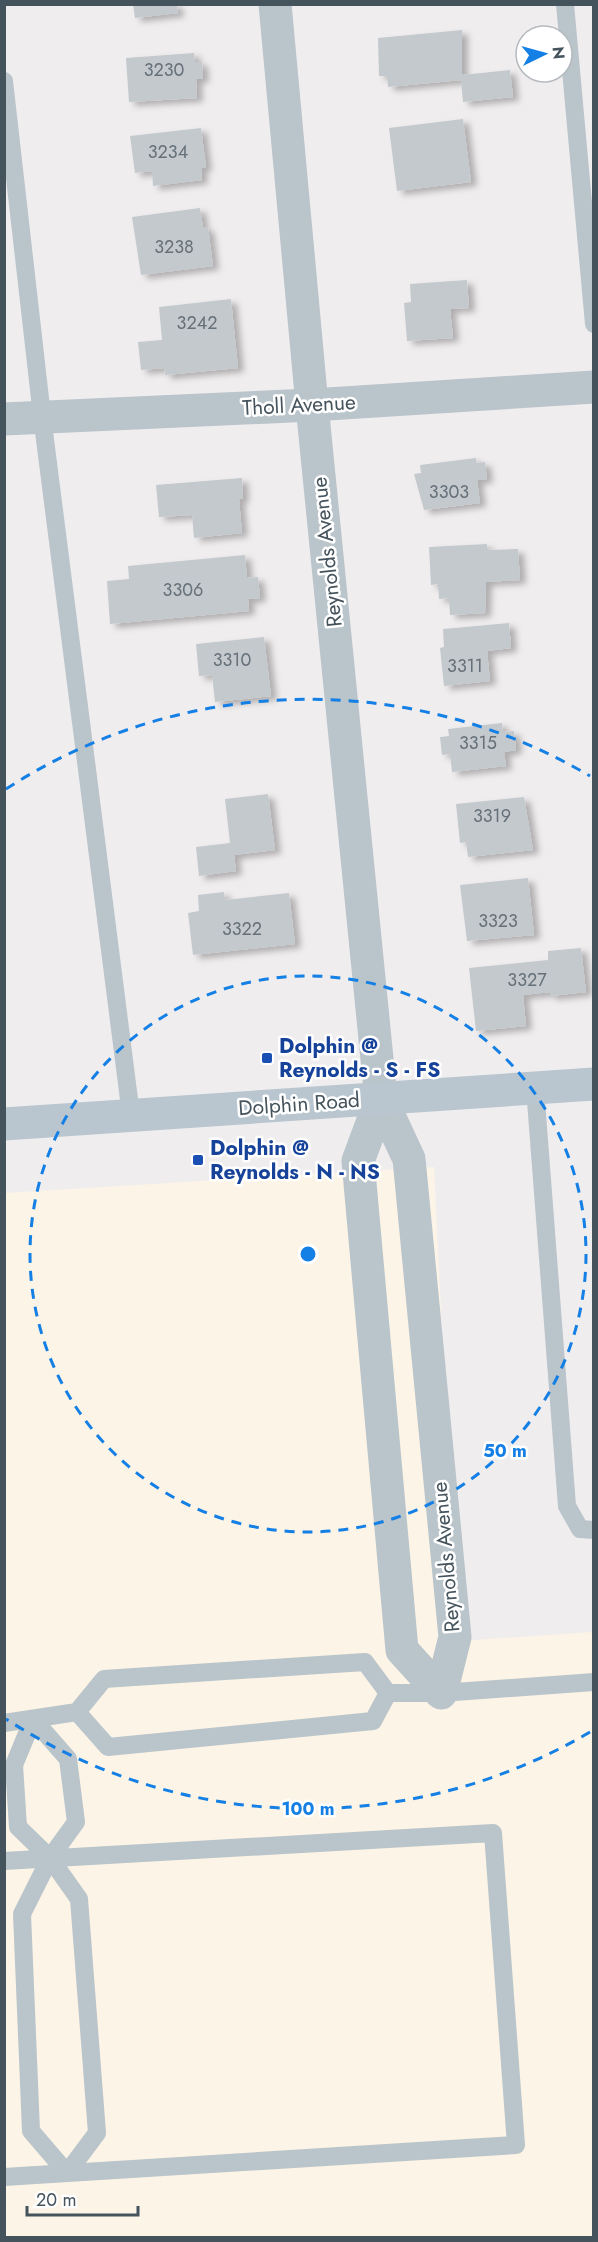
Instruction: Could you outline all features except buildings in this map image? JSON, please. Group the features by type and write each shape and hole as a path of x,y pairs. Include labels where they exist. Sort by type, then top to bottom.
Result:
{"main road":[{"name":"Dolphin Road","path":"4,1124 594,1084"}],"street":[{"name":"Reynolds Avenue","path":"275,4 312,405 381,1099 409,1159 455,1637 441,1694"},
{"name":"Tholl Avenue","path":"4,419 312,405 594,387"},
{"name":"Reynolds Avenue","path":"381,1099 358,1161 399,1627 402,1650 441,1694"}],"lane":[{"path":"565,4 594,324"},
{"path":"4,81 42,416 131,1115"},
{"path":"535,1088 567,1506 580,1529 594,1530"},
{"path":"4,1723 77,1712 104,1679 365,1662 388,1693"},
{"path":"388,1693 441,1694 594,1682"},
{"path":"77,1712 108,1747 373,1721 388,1693"},
{"path":"33,1719 68,1759 75,1822 50,1858 22,1914 32,2131 67,2173"},
{"path":"33,1719 14,1765 18,1827 50,1858 79,1899 97,2133 67,2173"},
{"path":"4,1861 493,1833 516,2145 4,2177"}],"shaded area":[{"path":"434,1167 457,1641 593,1632 593,2237 5,2238 5,1193"}],"place":[{"name":"Dolphin @ Reynolds - S - FS","path":"267,1058"},
{"name":"Dolphin @ Reynolds - N - NS","path":"198,1160"}]}
